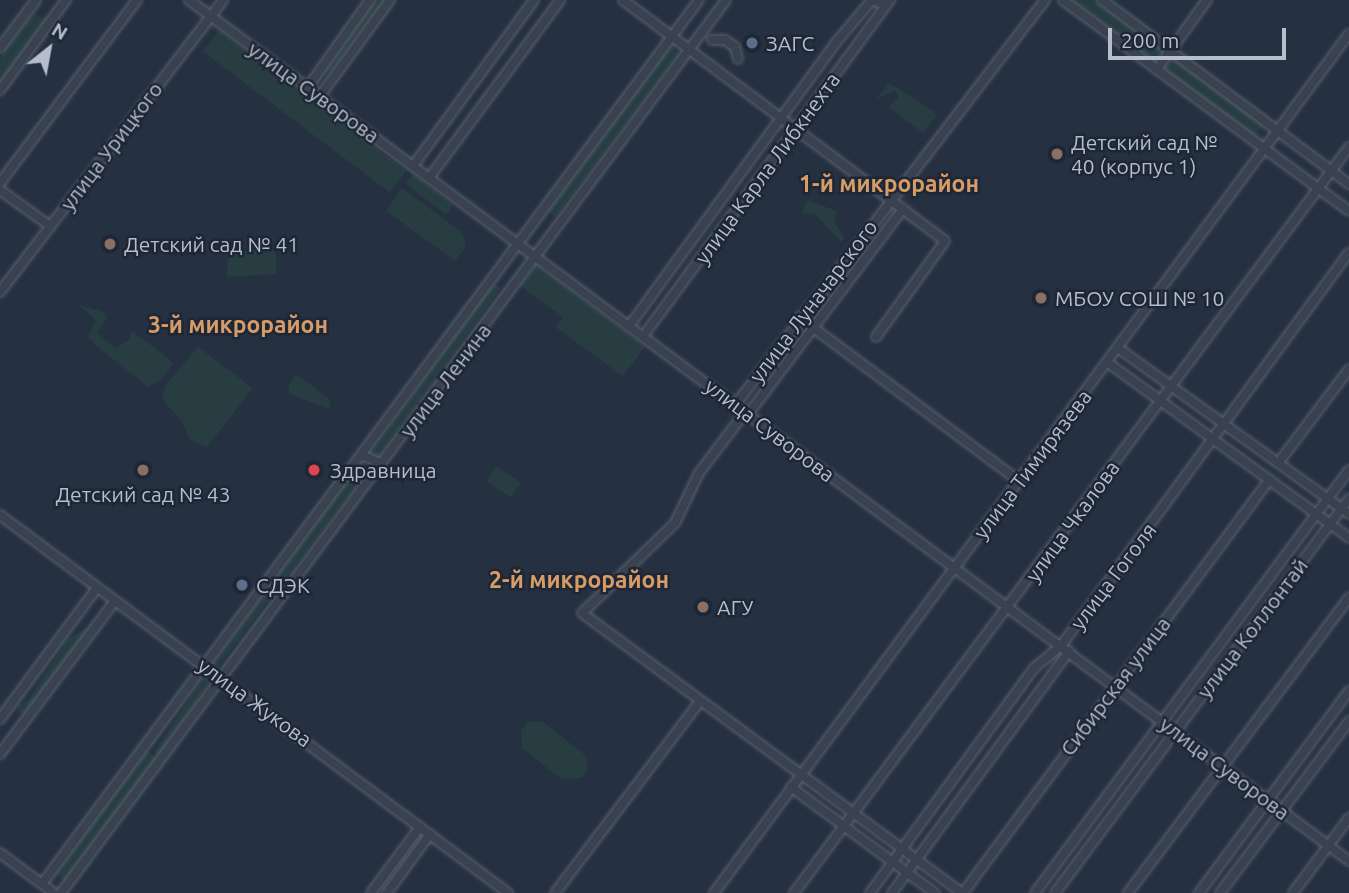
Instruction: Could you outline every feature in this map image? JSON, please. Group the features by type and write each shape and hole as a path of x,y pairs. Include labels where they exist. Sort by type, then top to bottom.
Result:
{"street":[{"path":"0,48 36,0"},
{"path":"0,90 65,0"},
{"path":"0,183 137,0"},
{"name":"улица Суворова","path":"189,0 644,335 1349,861"},
{"name":"улица Урицкого","path":"0,292 223,0"},
{"path":"308,87 370,0"},
{"path":"320,96 390,0"},
{"path":"413,166 534,0"},
{"path":"429,178 560,0"},
{"path":"623,0 946,241 876,337"},
{"name":"улица Ленина","path":"42,884 699,0"},
{"name":"улица Ленина","path":"61,893 726,0"},
{"path":"872,0 888,2"},
{"name":"улица Карла Либкнехта","path":"630,325 780,117 872,0"},
{"name":"улица Луначарского","path":"736,404 889,199 1045,0"},
{"path":"1063,0 1349,211"},
{"path":"1102,0 1349,184"},
{"path":"1157,69 1207,0"},
{"name":"улица Карла Либкнехта","path":"644,335 797,130 888,2"},
{"name":"улица Тимирязева","path":"714,893 1349,34"},
{"path":"712,40 725,40 735,47 738,59"},
{"name":"улица Чкалова","path":"794,893 1010,607 1169,386 1349,147"},
{"path":"0,190 50,226"},
{"name":"улица Луначарского","path":"700,701 582,613 676,523 699,473 903,209"},
{"name":"улица Гоголя","path":"870,893 1034,668 1061,646 1349,253"},
{"path":"799,317 1019,481"},
{"path":"1118,348 1345,511"},
{"path":"1107,362 1213,442 1349,538"},
{"path":"1279,462 1349,369"},
{"path":"362,455 382,464"},
{"path":"1328,498 1349,470"},
{"name":"Сибирская улица","path":"962,893 1269,480"},
{"name":"улица Коллонтай","path":"1035,893 1164,723 1328,498"},
{"name":"улица Коллонтай","path":"1055,893 1330,524 1345,511 1349,498"},
{"name":"улица Жукова","path":"0,515 206,665 508,893"},
{"path":"0,719 97,588"},
{"path":"1128,893 1349,597"},
{"path":"0,754 115,601"},
{"path":"892,893 1069,651"},
{"path":"1199,893 1349,691"},
{"path":"555,893 700,701 962,893"},
{"path":"1220,893 1349,720"},
{"path":"791,788 935,893"},
{"path":"1293,893 1349,818"},
{"path":"371,893 421,827"},
{"path":"387,893 430,834"},
{"path":"0,853 54,893"}],"green space":[{"path":"372,0 385,0 333,69 322,74"},
{"path":"1072,0 1094,0 1162,51 1155,61"},
{"path":"34,13 46,20 0,88 0,60 5,48"},
{"path":"219,30 406,171 390,192 203,52"},
{"path":"670,46 679,53 555,217 548,211"},
{"path":"1172,57 1264,124 1255,136 1163,69"},
{"path":"889,83 934,111 936,116 923,133 888,107 898,98 896,91 876,99"},
{"path":"413,174 453,205 446,215 406,183"},
{"path":"402,188 462,232 466,246 455,261 386,211"},
{"path":"807,200 837,211 834,223 845,238 841,242 815,214 802,213"},
{"path":"271,249 276,253 276,274 227,277 228,252"},
{"path":"536,265 645,347 623,376 555,327 563,317 520,286"},
{"path":"493,282 501,288 375,460 374,449"},
{"path":"78,304 105,313 107,318 97,333 115,348 128,341 132,331 168,358 173,364 161,380 148,387 95,345 88,337 96,321"},
{"path":"198,347 253,388 207,447 190,440 182,422 162,399 166,385"},
{"path":"296,374 331,400 329,409 290,394 288,387"},
{"path":"361,462 367,472 217,668 212,664"},
{"path":"496,466 521,483 511,498 486,481"},
{"path":"95,623 28,714 19,713 18,705 27,701 69,638"},
{"path":"204,677 210,681 159,756 154,752"},
{"path":"542,721 585,755 588,769 582,778 561,779 522,748 521,730 528,722"},
{"path":"146,750 157,758 67,883 55,875"}],"place":[{"name":"ЗАГС","path":"752,43"},
{"name":"Детский сад № 40 (корпус 1)","path":"1057,154"},
{"name":"Детский сад № 41","path":"110,244"},
{"name":"МБОУ СОШ № 10","path":"1041,298"},
{"name":"Детский сад № 43","path":"143,470"},
{"name":"Здравница","path":"314,470"},
{"name":"СДЭК","path":"242,585"},
{"name":"АГУ","path":"703,607"}],"district":[{"name":"1-й микрорайон","path":"889,184"},
{"name":"3-й микрорайон","path":"238,325"},
{"name":"2-й микрорайон","path":"579,580"}]}
